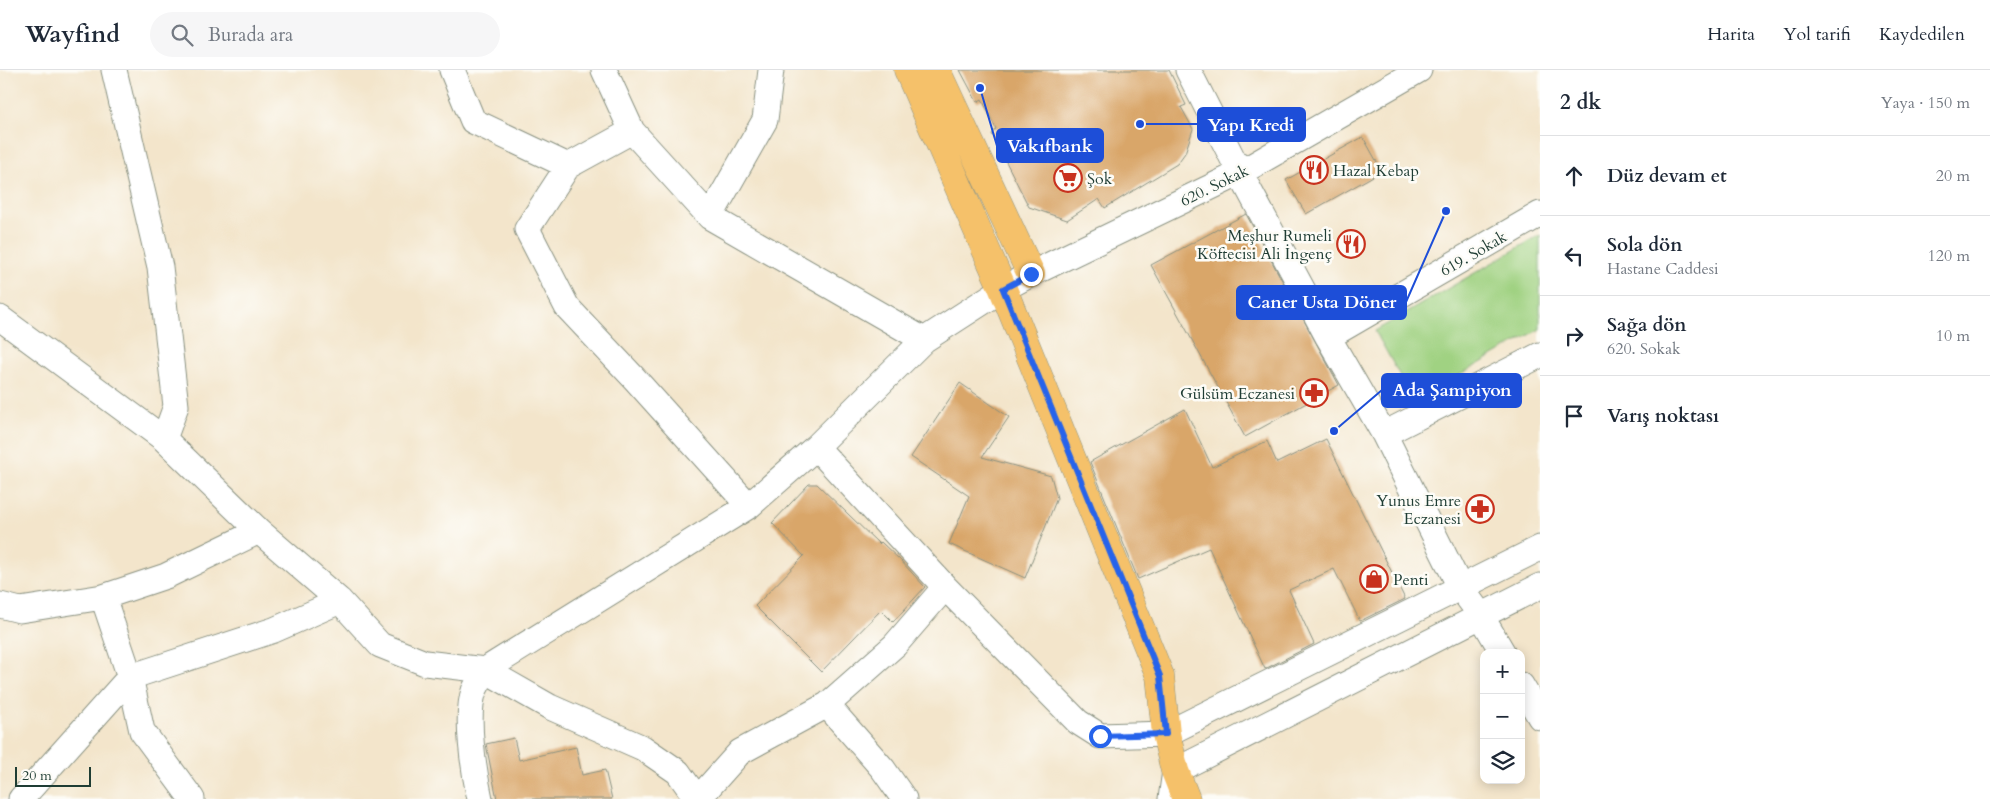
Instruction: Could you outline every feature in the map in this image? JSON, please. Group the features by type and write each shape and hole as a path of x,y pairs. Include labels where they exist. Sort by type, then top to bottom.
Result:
{"main road":[{"path":"908,70 1003,289 1160,676 1166,734 1175,771 1186,799"},
{"path":"936,70 1031,274"}],"street":[{"path":"114,70 160,267 176,406 164,439"},
{"path":"452,70 473,121 568,166"},
{"path":"604,70 632,131 710,217 924,340"},
{"path":"710,217 765,120 771,70"},
{"path":"1188,70 1240,174 1328,337 1384,434 1460,587 1480,614 1501,649"},
{"name":"620. Sokak","path":"485,670 749,506 816,447 924,340 1003,289 1240,174 1419,70"},
{"path":"632,131 568,166 527,228 566,307 634,378 749,506"},
{"name":"619. Sokak","path":"1328,337 1540,214"},
{"path":"0,318 164,439 260,531 340,601 380,645 425,664 485,670 550,707 643,748 678,772 698,799 740,752 827,705 895,646 945,587"},
{"path":"1384,434 1540,355"},
{"path":"816,447 945,587 1078,722 1100,736 1166,734 1540,548"},
{"path":"0,605 20,610 104,597 166,576 260,531"},
{"path":"1170,799 1175,771 1480,614 1540,586"},
{"path":"104,597 130,677 142,731 192,799"},
{"path":"21,799 130,677 274,630 340,601"},
{"path":"480,799 475,775 471,714 474,691 485,670"},
{"path":"1525,692 1540,717"},
{"path":"827,705 883,769 904,799"}],"green space":[{"path":"1540,235 1540,329 1414,401 1375,331"}],"building":[{"path":"960,70 1169,70 1186,105 1181,107 1193,129 1185,153 1177,164 1105,208 1099,199 1067,220 1029,207 992,134 996,129 982,99 977,102"},
{"path":"1363,137 1382,171 1306,214 1286,180"},
{"path":"1246,214 1339,385 1245,437 1151,265"},
{"path":"960,383 1009,417 982,457 1051,476 1057,498 1025,578 949,544 969,496 911,457"},
{"path":"1185,409 1212,467 1267,441 1277,463 1326,439 1405,599 1360,621 1334,569 1289,590 1314,644 1265,669 1209,548 1138,579 1090,462"},
{"path":"809,484 817,484 879,544 881,542 900,560 925,587 893,622 881,610 821,672 755,606 804,556 772,523"},
{"path":"514,738 519,760 576,747 582,775 605,770 612,799 497,799 486,744"}],"place":[{"name":"Vakıfbank","path":"980,88"},
{"name":"Yapı Kredi","path":"1140,124"},
{"name":"Hazal Kebap","path":"1314,170"},
{"name":"Şok","path":"1068,178"},
{"name":"Caner Usta Döner","path":"1446,211"},
{"name":"Meşhur Rumeli Köftecisi Ali İngenç","path":"1351,244"},
{"name":"Gülsüm Eczanesi","path":"1314,393"},
{"name":"Ada Şampiyon","path":"1334,431"},
{"name":"Yunus Emre Eczanesi","path":"1480,509"},
{"name":"Penti","path":"1374,579"}],"route":[{"path":"1031,274 1003,289 1160,676 1166,734 1100,736"}]}
